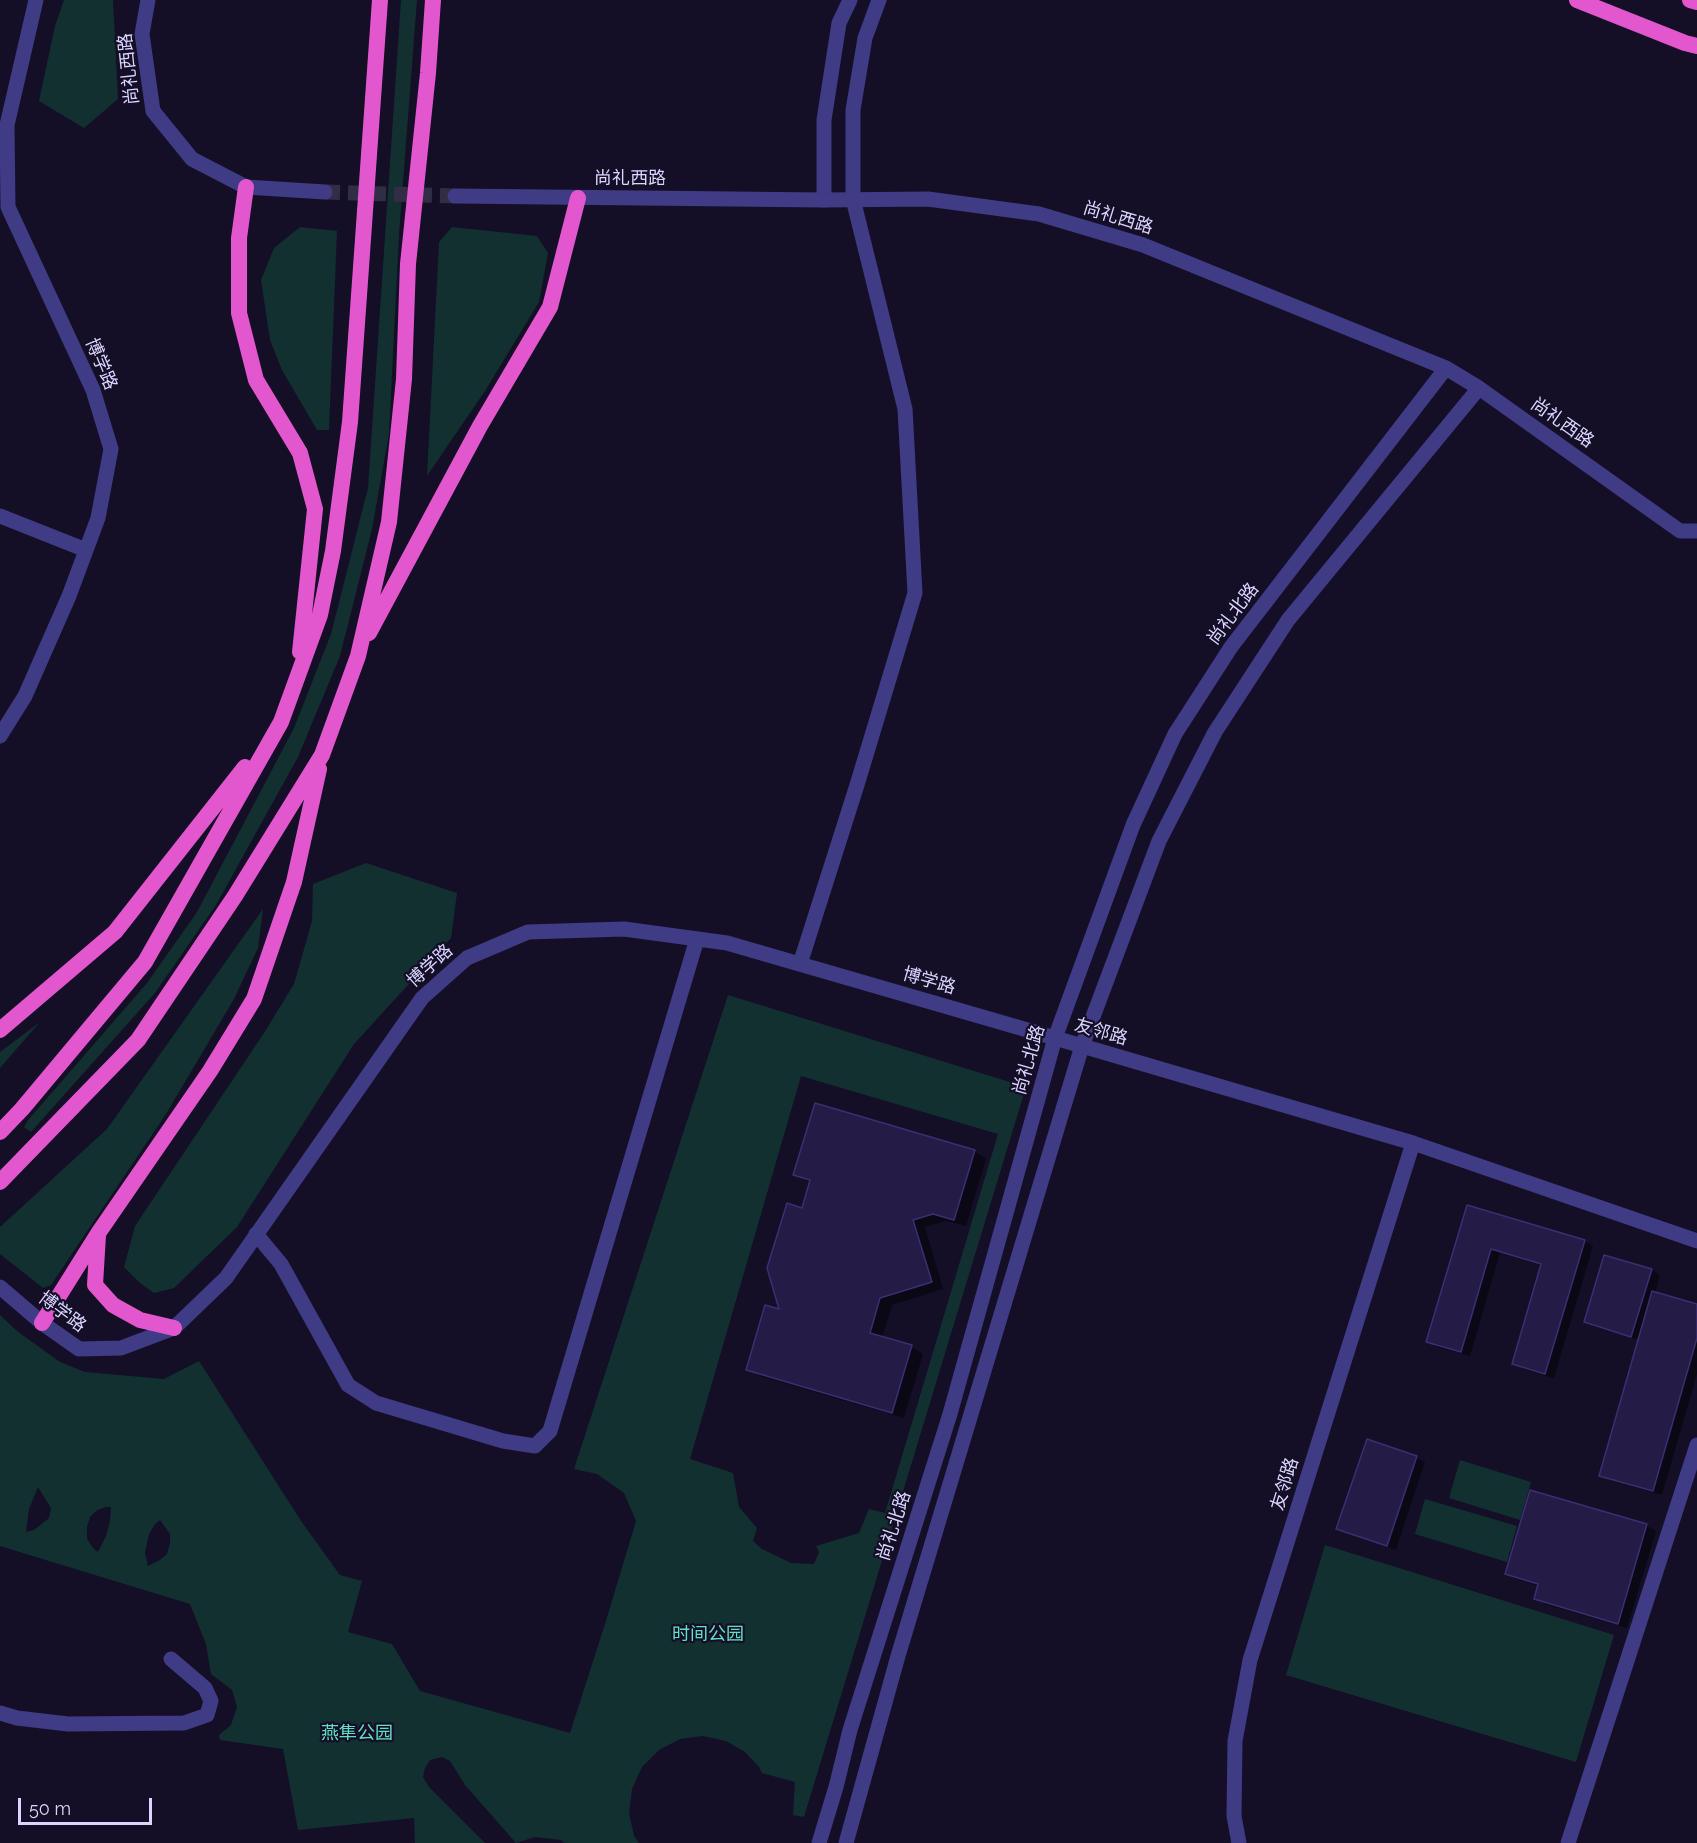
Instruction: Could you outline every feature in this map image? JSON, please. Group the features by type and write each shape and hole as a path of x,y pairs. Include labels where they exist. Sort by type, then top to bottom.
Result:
{"highway":[{"path":"0,1132 22,1109 145,962 281,722 320,615 333,551 350,422 380,0"},
{"path":"42,1323 99,1232 210,1071 254,999 294,882 322,755 358,656 390,522 404,379 408,264 428,73 433,0"},
{"path":"428,73 440,0"},
{"path":"1577,0 1685,44 1697,46"},
{"path":"1690,0 1697,2"},
{"path":"246,187 239,238 239,313 256,380 300,453 315,509 298,676"},
{"path":"358,656 480,426 550,307 578,198"},
{"path":"0,1030 115,932 281,722"},
{"path":"0,1182 138,1040 235,896 322,755"},
{"path":"99,1232 95,1285 113,1305 140,1320 174,1328"}],"street":[{"name":"博学路","path":"0,736 25,696 69,596 99,518 111,449 93,390 8,207 7,125 36,0"},
{"name":"尚礼西路","path":"148,0 141,34 153,111 192,159 246,187 325,192"},
{"path":"824,200 824,120 839,23 850,0"},
{"path":"800,964 915,593 905,409 853,199 853,110 865,38 879,0"},
{"name":"尚礼西路","path":"455,196 928,199 1039,214 1143,245 1446,368 1479,388 1680,531 1697,531"},
{"name":"尚礼北路","path":"819,1843 850,1730 950,1414 1055,1038 1133,825 1175,734 1231,647 1446,368"},
{"path":"846,1843 898,1656 1082,1046 1159,841 1215,732 1288,620 1479,388"},
{"path":"0,516 86,550"},
{"name":"博学路","path":"0,1287 42,1323 79,1349 121,1348 174,1328 226,1278 422,998 467,958 528,932 624,929 727,943 1055,1038"},
{"path":"256,1234 281,1264 348,1385 376,1403 503,1442 535,1446 550,1431 697,939"},
{"name":"友邻路","path":"1055,1038 1413,1143 1697,1241"},
{"name":"友邻路","path":"1239,1843 1234,1816 1235,1740 1250,1660 1413,1143"},
{"path":"1568,1843 1697,1445"},
{"path":"0,1713 17,1718 68,1724 184,1723 207,1715 211,1701 205,1688 171,1659"}],"green space":[{"path":"64,0 113,0 118,99 84,128 39,101 55,26"},
{"path":"401,0 417,0 399,234 389,434 372,529 340,656 298,757 216,905 155,993 31,1132 24,1127 29,1119 147,983 197,912 294,728 331,634 368,488"},
{"path":"300,227 337,231 329,430 317,430 282,370 270,340 261,280 274,248"},
{"path":"452,227 537,236 548,253 539,302 485,391 427,476 439,242"},
{"path":"366,863 457,893 451,938 354,1044 237,1227 174,1288 154,1293 124,1267 135,1226 264,1033 294,984 312,921 313,884"},
{"path":"263,909 258,948 234,999 166,1114 51,1285 43,1288 0,1254 0,1227 107,1129"},
{"path":"728,995 1026,1087 804,1817 793,1815 795,1782 762,1773 745,1752 726,1741 703,1736 680,1739 659,1750 642,1767 632,1789 629,1813 634,1836 639,1843 565,1843 561,1840 535,1837 516,1843 465,1785 450,1761 442,1757 430,1760 423,1777 429,1787 485,1843 415,1843 414,1818 298,1830 283,1749 220,1740 219,1735 231,1725 237,1707 232,1690 211,1674 206,1644 190,1604 0,1546 0,1315 17,1331 60,1362 85,1372 164,1379 199,1361 301,1521 340,1575 362,1581 348,1632 392,1644 420,1691 570,1733 636,1521 624,1493 597,1474 574,1469","holes":["801,1076 998,1134 885,1513 869,1509 859,1533 816,1546 819,1552 814,1564 791,1563 762,1549 753,1541 757,1528 739,1507 733,1473 690,1459","38,1487 51,1508 49,1518 34,1530 26,1532 29,1509","111,1507 106,1536 98,1552 87,1539 90,1517 97,1510","160,1520 170,1534 170,1543 167,1554 148,1566 145,1553 149,1534"]},
{"path":"40,1022 0,1068 0,1052"},
{"path":"1460,1460 1531,1482 1520,1520 1449,1498"},
{"path":"1425,1499 1517,1526 1507,1562 1415,1534"},
{"path":"1325,1545 1614,1635 1576,1762 1286,1675"}],"building":[{"path":"815,1103 975,1150 954,1220 933,1214 913,1220 932,1282 880,1298 870,1333 912,1345 892,1413 746,1370 765,1305 779,1309 767,1268 787,1203 802,1208 810,1180 793,1175"},
{"path":"1467,1205 1585,1240 1545,1374 1512,1364 1541,1264 1491,1249 1461,1352 1426,1342"},
{"path":"1604,1255 1652,1269 1631,1337 1584,1322"},
{"path":"1652,1291 1697,1304 1697,1338 1653,1491 1599,1476"},
{"path":"1367,1439 1417,1456 1387,1546 1336,1529"},
{"path":"1530,1490 1647,1524 1618,1624 1534,1599 1538,1584 1505,1574"}],"tunnel":[{"path":"325,192 455,196"}],"park label":[{"name":"时间公园","path":"708,1635"},
{"name":"燕隼公园","path":"357,1734"}]}
